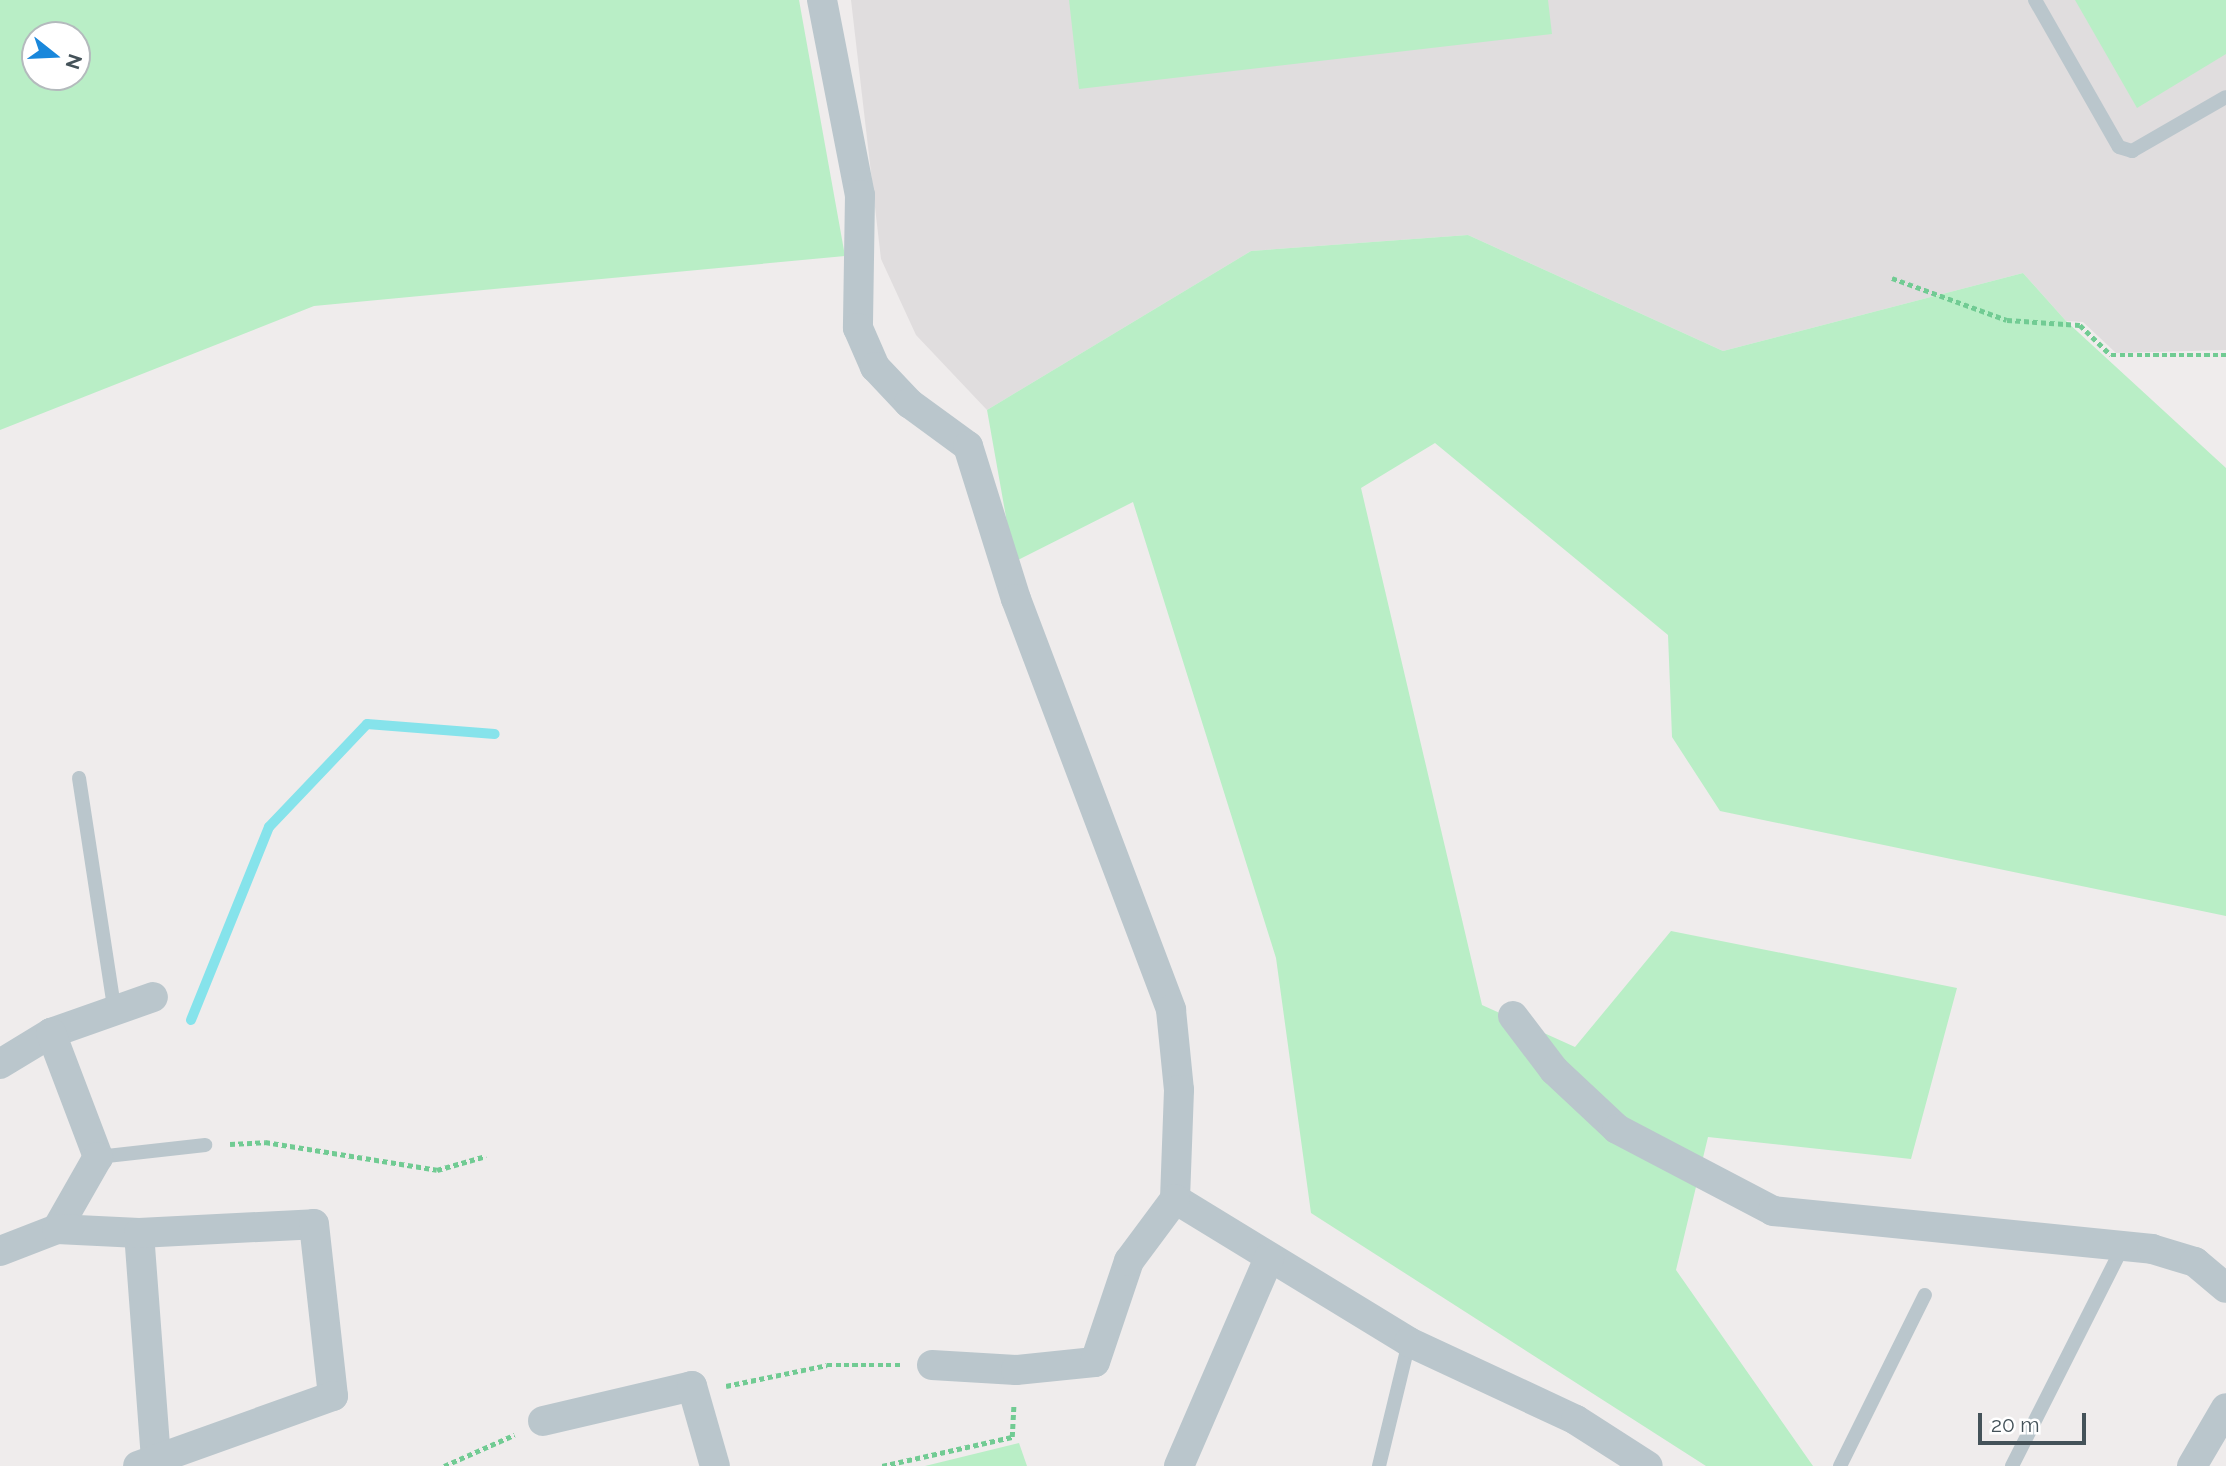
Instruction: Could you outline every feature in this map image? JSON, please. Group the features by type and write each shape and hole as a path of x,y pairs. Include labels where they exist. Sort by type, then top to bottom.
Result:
{"street":[{"path":"822,0 860,195 858,328 876,367 909,404 968,446 1016,599 1171,1010 1178,1090 1175,1199 1129,1261 1095,1362 1016,1370 932,1365"},
{"path":"0,1064 51,1034 114,1006 153,997"},
{"path":"1513,1016 1554,1070 1617,1129 1773,1211 2123,1246 2175,1254 2226,1288"},
{"path":"51,1034 98,1157 57,1229"},
{"path":"1175,1199 1409,1342 1576,1420 1648,1466"},
{"path":"0,1251 57,1229 139,1233 314,1224 333,1396 147,1462 139,1233"},
{"path":"1179,1466 1269,1258"},
{"path":"543,1421 692,1386 715,1466"},
{"path":"2192,1466 2226,1408"}],"lane":[{"path":"2035,0 2119,147 2132,151 2226,97"},
{"path":"79,778 114,1006"},
{"path":"98,1157 205,1145"},
{"path":"2012,1466 2123,1246"},
{"path":"1840,1466 1926,1295"},
{"path":"1380,1466 1409,1342"}],"path":[{"path":"1892,278 2007,320 2080,325 2112,355 2226,355"},
{"path":"205,1145 265,1142 438,1170 486,1156"},
{"path":"694,1393 827,1365 932,1365"},
{"path":"882,1466 1012,1437 1016,1370"},
{"path":"443,1466 543,1421"}],"shaded area":[{"path":"851,0 2226,0 2226,350 2116,353 2083,322 2066,321 2023,273 1723,351 1468,235 1251,251 987,410 916,335 881,259"}],"green space":[{"path":"0,0 799,0 845,256 314,306 0,430"},
{"path":"1069,0 1548,0 1552,34 1079,89"},
{"path":"2075,0 2226,0 2226,54 2137,108"},
{"path":"1468,235 1723,351 2023,273 2066,321 2226,468 2226,916 1720,811 1672,737 1668,635 1435,443 1361,488 1482,1005 1575,1047 1671,931 1957,988 1911,1159 1708,1137 1676,1270 1813,1466 1706,1466 1311,1213 1276,958 1133,502 1014,562 987,410 1251,251"},
{"path":"1019,1443 1027,1466 925,1466"}],"waterway":[{"path":"191,1020 269,827 367,724 495,734"}]}
